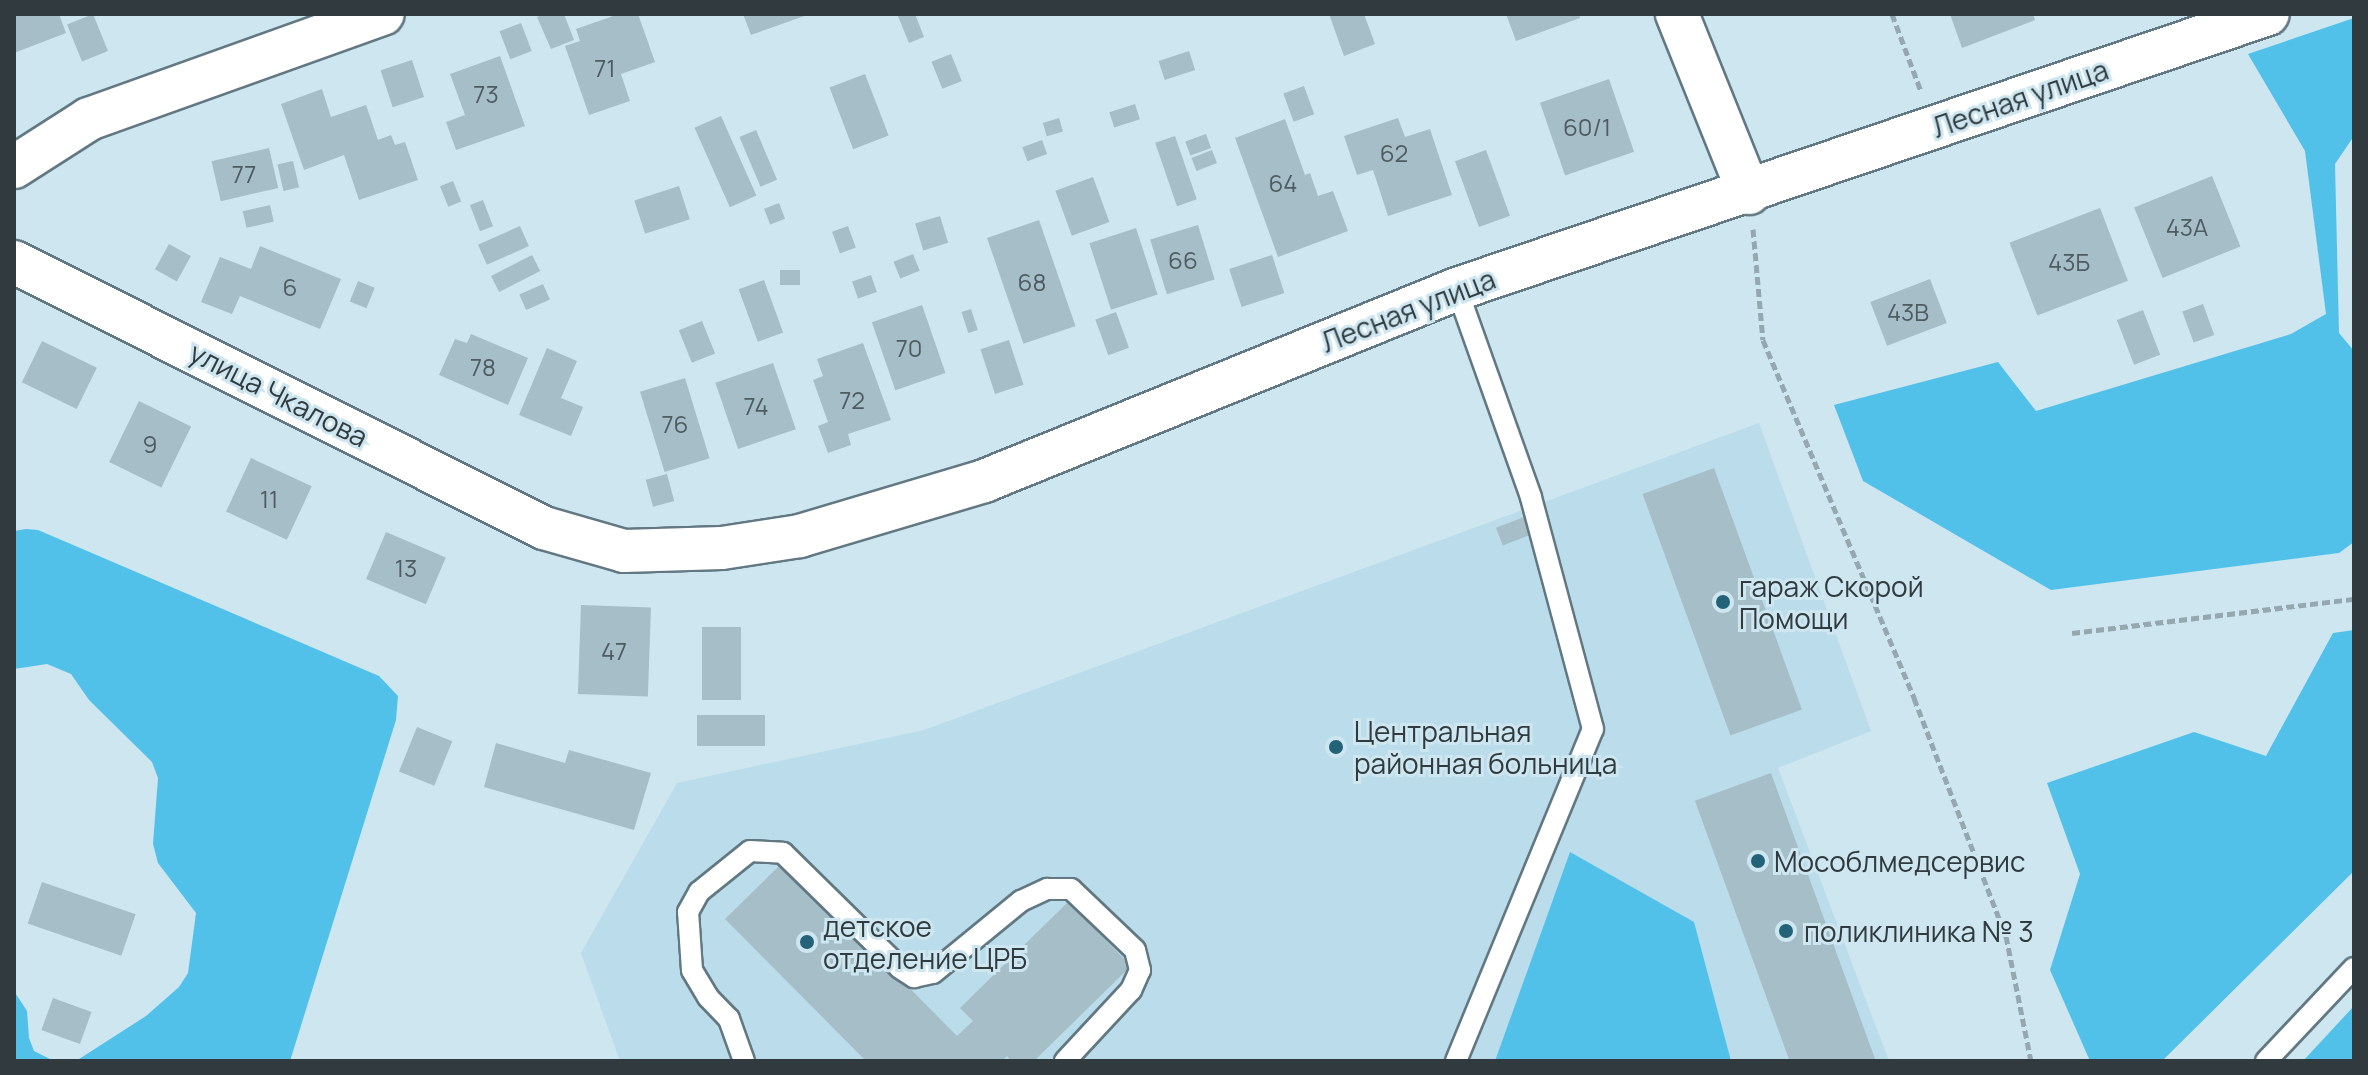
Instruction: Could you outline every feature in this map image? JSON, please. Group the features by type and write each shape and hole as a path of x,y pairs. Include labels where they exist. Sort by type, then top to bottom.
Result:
{"street":[{"path":"14,167 89,119 383,14"},
{"path":"1677,14 1749,193"},
{"name":"Лесная улица","path":"544,528 624,551 722,548 800,536 984,481 1457,289 1749,193 1934,126 2268,14"},
{"name":"улица Чкалова","path":"14,262 544,528"}],"lane":[{"path":"1456,1061 1593,729 1531,497 1457,289"},
{"path":"744,1061 729,1019 708,997 692,970 688,912 699,892 750,851 783,853 900,968 914,977 933,973 1021,901 1047,889 1071,889 1135,950 1140,970 1131,990 1065,1061"},
{"path":"2266,1061 2354,968"}],"path":[{"path":"1892,14 1934,126"},
{"path":"1749,193 1763,340 1914,698 2006,936 2031,1061"},
{"path":"2072,633 2354,599"}],"shaded area":[{"path":"2354,18 2354,136 2335,164 2339,333 2354,351 2354,542 2339,553 2051,590 1863,481 1834,405 1998,362 2036,411 2291,334 2326,314 2305,151 2248,54"},
{"name":"Центральная районная больница","path":"1759,423 1871,731 1778,768 1889,1061 620,1061 581,953 677,783 924,730"},
{"path":"38,530 379,676 398,696 396,720 290,1061 76,1061 146,1016 179,987 188,973 196,913 158,863 153,844 158,778 152,762 89,700 71,674 47,664 14,669 14,531"},
{"path":"2354,630 2354,871 2162,1061 2090,1061 2050,970 2080,874 2047,783 2194,732 2266,756 2333,633"},
{"path":"1570,852 1694,922 1731,1061 1495,1061"},
{"path":"14,991 27,1011 29,1038 34,1051 54,1061 14,1061"},
{"path":"2354,1006 2354,1061 2303,1061"}],"building":[{"path":"14,14 59,14 66,33 14,53"},
{"path":"93,14 108,51 82,62 67,24"},
{"path":"564,14 574,40 551,49 537,17"},
{"path":"619,14 638,14 655,62 621,74 630,101 589,115 565,46 580,41 576,29"},
{"path":"743,14 810,14 751,35"},
{"path":"897,14 915,14 924,37 909,43"},
{"path":"1329,14 1364,14 1375,44 1344,56"},
{"path":"1506,14 1579,14 1580,18 1516,41"},
{"path":"1950,14 2033,14 2035,20 1962,48"},
{"path":"521,23 532,51 510,59 500,31"},
{"path":"1189,51 1195,70 1165,80 1159,61"},
{"path":"951,54 962,81 942,89 932,62"},
{"path":"500,56 525,126 456,150 446,122 465,115 450,74"},
{"path":"412,60 424,97 393,107 381,70"},
{"path":"865,74 889,136 853,149 830,88"},
{"path":"1609,79 1634,152 1565,176 1540,103"},
{"path":"1304,86 1314,114 1294,122 1283,94"},
{"path":"322,89 331,117 366,105 378,140 391,135 395,145 405,142 418,180 359,200 344,155 304,170 281,104"},
{"path":"1135,104 1140,119 1114,128 1109,112"},
{"path":"721,116 756,195 730,207 695,128"},
{"path":"1059,118 1063,131 1047,136 1043,123"},
{"path":"1398,118 1405,137 1430,129 1452,195 1388,216 1373,170 1357,175 1344,136"},
{"path":"1285,119 1305,175 1310,173 1318,196 1333,191 1348,231 1278,257 1235,138"},
{"path":"756,130 777,180 761,187 739,137"},
{"path":"1206,134 1211,148 1190,156 1185,142"},
{"path":"1175,136 1197,199 1177,206 1155,143"},
{"path":"1042,140 1047,154 1027,161 1022,147"},
{"path":"269,148 278,188 221,201 212,161"},
{"path":"1212,150 1217,163 1196,171 1191,158"},
{"path":"1486,150 1510,216 1479,227 1455,161"},
{"path":"293,161 299,187 283,191 277,165"},
{"path":"2212,176 2240,246 2163,278 2134,207"},
{"path":"1093,177 1109,222 1072,236 1055,191"},
{"path":"453,181 461,201 448,207 440,186"},
{"path":"679,186 690,219 645,234 634,201"},
{"path":"483,200 493,226 480,231 470,205"},
{"path":"779,203 785,219 770,225 764,209"},
{"path":"270,205 274,222 247,228 243,211"},
{"path":"2100,208 2128,281 2037,316 2009,243"},
{"path":"940,216 948,243 923,250 915,224"},
{"path":"1039,220 1075,326 1023,344 987,238"},
{"path":"1198,225 1215,280 1167,294 1150,240"},
{"path":"520,226 529,246 487,265 478,245"},
{"path":"848,226 856,248 840,253 832,232"},
{"path":"1136,228 1158,295 1111,310 1089,243"},
{"path":"169,244 191,256 177,281 155,269"},
{"path":"260,246 341,279 320,329 240,296 232,314 201,302 220,257 251,269"},
{"path":"913,254 920,271 900,279 894,262"},
{"path":"532,255 540,271 499,292 491,276"},
{"path":"1272,255 1284,293 1242,307 1229,269"},
{"path":"780,270 800,270 800,285 780,285"},
{"path":"871,275 877,292 858,299 852,282"},
{"path":"1930,279 1947,323 1887,346 1870,302"},
{"path":"764,280 783,333 758,342 739,289"},
{"path":"358,281 375,288 366,308 350,301"},
{"path":"543,284 550,300 526,310 519,295"},
{"path":"2203,304 2214,335 2194,343 2182,312"},
{"path":"922,305 945,373 895,390 872,322"},
{"path":"971,309 978,330 968,333 961,312"},
{"path":"2143,310 2160,355 2134,365 2117,320"},
{"path":"1116,312 1129,348 1108,355 1095,320"},
{"path":"702,321 715,353 692,363 679,330"},
{"path":"471,334 528,358 508,405 439,375 455,339 467,343"},
{"path":"1009,340 1024,385 995,394 980,349"},
{"path":"42,341 97,368 77,409 22,382"},
{"path":"863,343 891,420 848,434 851,445 828,453 818,426 828,422 813,380 823,376 817,359"},
{"path":"547,348 577,361 561,398 583,407 571,436 519,415"},
{"path":"773,363 796,429 738,449 715,383"},
{"path":"685,378 710,458 665,472 640,392"},
{"path":"139,401 191,426 161,488 109,462"},
{"path":"251,458 312,486 287,540 226,511"},
{"name":"гараж Скорой Помощи","path":"1714,468 1802,710 1730,735 1643,494"},
{"path":"667,474 674,501 653,507 646,480"},
{"path":"1524,517 1531,535 1503,545 1496,528"},
{"path":"386,532 446,557 426,604 366,579"},
{"path":"581,605 651,607 648,696 578,694"},
{"path":"702,627 741,627 741,700 702,700"},
{"path":"697,715 765,715 765,746 697,746"},
{"path":"417,727 452,741 434,786 399,772"},
{"path":"496,743 565,763 569,750 651,773 634,830 484,787"},
{"name":"поликлиника № 3","path":"1771,773 1876,1061 1790,1061 1695,801"},
{"name":"детское отделение ЦРБ","path":"784,861 957,1036 973,1021 960,1008 1068,902 1131,966 1034,1061 1011,1061 1007,1056 1002,1061 866,1061 725,919"},
{"path":"42,882 136,914 121,956 28,924"},
{"path":"53,998 92,1012 80,1044 41,1030"}],"place":[{"name":"гараж Скорой Помощи","path":"1723,602"},
{"name":"Центральная районная больница","path":"1336,747"},
{"name":"Мособлмедсервис","path":"1758,861"},
{"name":"поликлиника № 3","path":"1786,931"},
{"name":"детское отделение ЦРБ","path":"807,942"}]}
